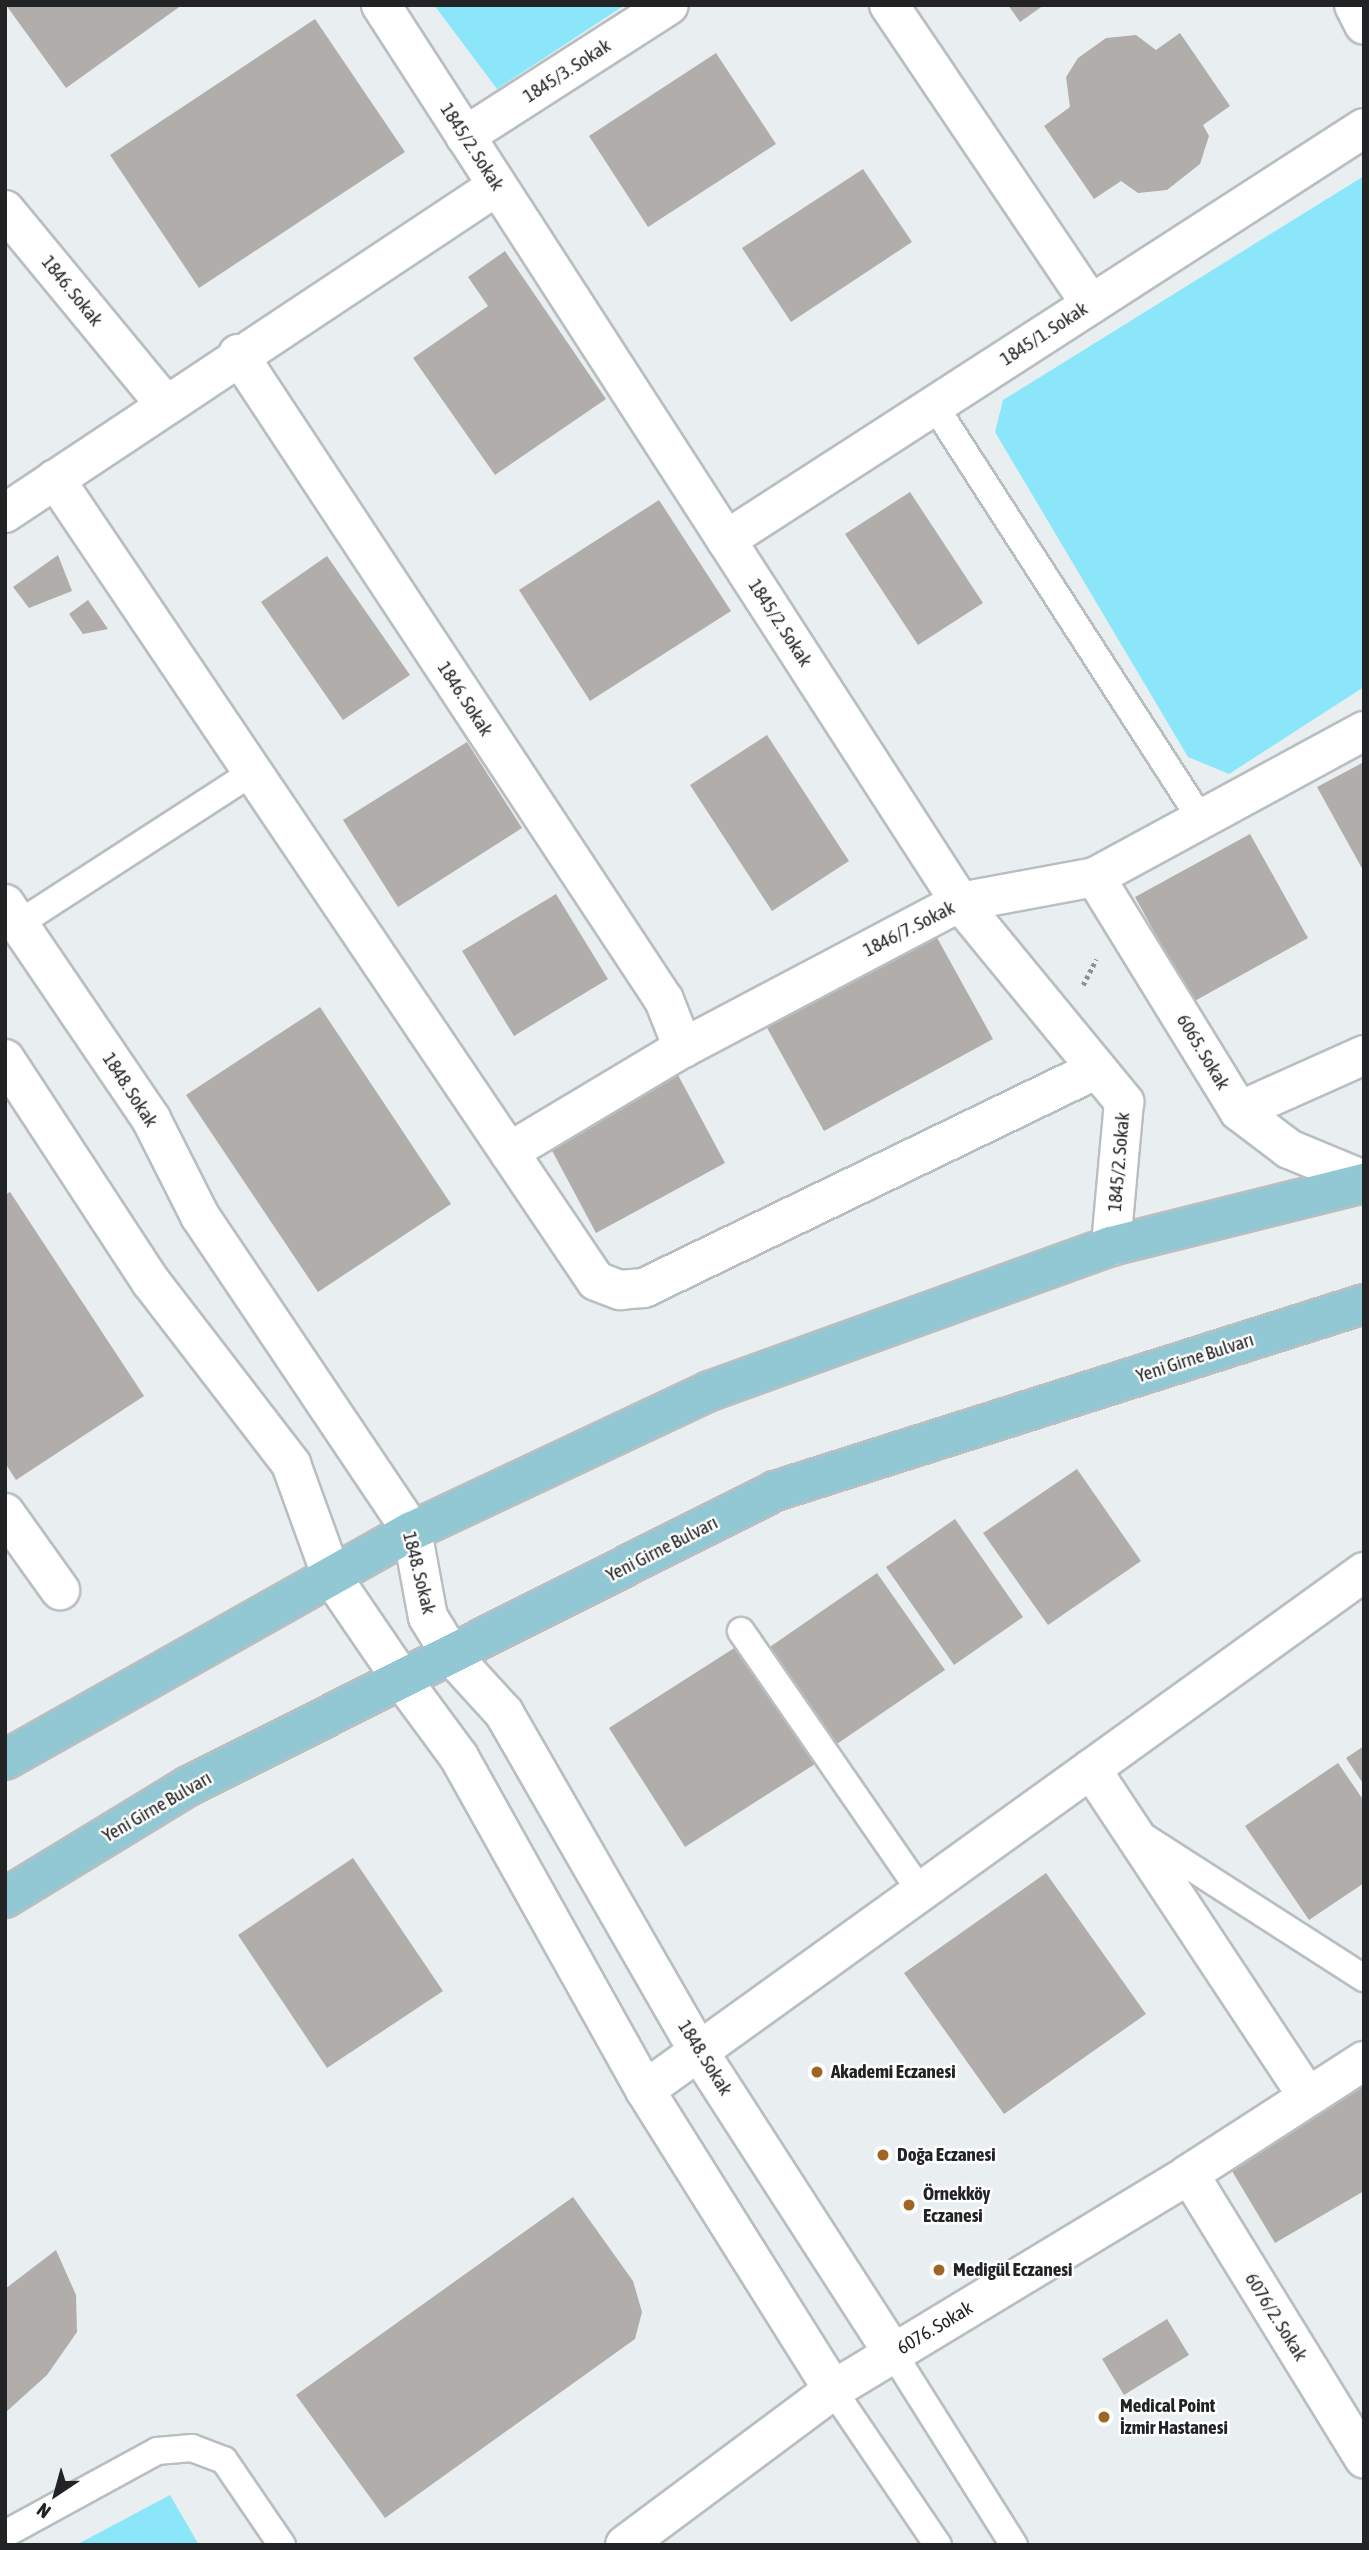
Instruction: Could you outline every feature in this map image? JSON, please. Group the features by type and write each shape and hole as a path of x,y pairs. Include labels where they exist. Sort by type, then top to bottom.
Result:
{"main road":[{"path":"5,1760 412,1531 710,1391 1111,1246 1364,1181"},
{"name":"Yeni Girne Bulvarı","path":"5,1898 187,1787 403,1681 775,1491 1364,1304"}],"street":[{"name":"1845/2. Sokak","path":"381,5 960,902 1124,1101 1111,1246"},
{"name":"1845/3. Sokak","path":"465,136 668,5"},
{"path":"889,5 1091,304"},
{"path":"1354,5 1364,25"},
{"name":"1845/1. Sokak","path":"726,540 1364,128"},
{"path":"5,513 238,354 497,186"},
{"name":"1846. Sokak","path":"5,210 165,404"},
{"name":"1846. Sokak","path":"238,354 664,1000 683,1048"},
{"path":"55,479 596,1281 620,1290 644,1288 1097,1069"},
{"name":"1846/7. Sokak","path":"509,1152 683,1048 960,902 1095,877 1364,731"},
{"name":"6065. Sokak","path":"1095,877 1239,1111 1364,1055"},
{"name":"1848. Sokak","path":"12,914 151,1119 200,1216 412,1531 428,1617 452,1656 505,1713 699,2052 894,2353"},
{"path":"5,1059 151,1282 291,1464 332,1577 459,1757 645,2090 833,2390"},
{"path":"1239,1111 1289,1149 1364,1181"},
{"path":"5,1513 60,1590"},
{"path":"645,2090 1364,1572"},
{"path":"1091,1769 1308,2097"},
{"name":"6076. Sokak","path":"625,2545 833,2390 1189,2174 1364,2061"},
{"name":"6076/2. Sokak","path":"1189,2174 1364,2459"}],"lane":[{"path":"934,405 1201,819"},
{"path":"12,914 251,773"},
{"path":"741,1630 921,1892"},
{"path":"1130,1828 1364,1978"},
{"path":"894,2353 1014,2545"},
{"path":"833,2390 938,2545"},
{"path":"5,2534 157,2451 183,2448 224,2460 282,2545"}],"path":[{"path":"1063,1027 1118,914"}],"shaded area":[{"path":"434,5 625,5 497,89"},
{"path":"1364,176 1364,687 1229,774 1188,757 995,432 1003,400"},
{"path":"170,2495 199,2545 76,2545"}],"building":[{"path":"6,5 182,5 66,88"},
{"path":"1008,5 1044,5 1020,22"},
{"path":"315,19 405,152 199,288 110,155"},
{"path":"1180,33 1230,106 1203,125 1209,136 1200,164 1167,190 1138,193 1121,181 1094,199 1044,126 1070,107 1066,77 1078,58 1106,38 1136,35 1156,50"},
{"path":"716,53 776,144 648,227 589,136"},
{"path":"863,169 912,242 791,322 742,248"},
{"path":"505,251 606,399 495,475 413,358 488,306 468,277"},
{"path":"910,492 983,603 918,645 845,534"},
{"path":"659,500 731,611 590,701 519,590"},
{"path":"58,555 72,591 29,608 13,587"},
{"path":"327,556 410,675 343,720 261,602"},
{"path":"88,600 108,629 83,634 69,614"},
{"path":"767,735 849,861 772,911 690,785"},
{"path":"467,742 522,828 398,907 343,820"},
{"path":"1364,762 1364,872 1317,787"},
{"path":"1250,834 1308,938 1193,1002 1135,897"},
{"path":"556,894 608,979 514,1036 462,951"},
{"path":"935,934 993,1039 824,1131 766,1026"},
{"path":"320,1007 451,1204 318,1292 186,1095"},
{"path":"678,1075 725,1163 596,1233 549,1145"},
{"path":"10,1192 144,1396 16,1480 5,1463 5,1195"},
{"path":"1077,1469 1141,1561 1048,1625 983,1533"},
{"path":"955,1519 1023,1617 954,1665 886,1567"},
{"path":"877,1573 945,1670 831,1748 764,1651"},
{"path":"739,1645 815,1764 685,1847 609,1728"},
{"path":"1364,1746 1364,1785 1346,1758"},
{"path":"1338,1763 1364,1801 1364,1883 1309,1920 1245,1826"},
{"path":"353,1858 443,1991 327,2068 238,1935"},
{"path":"1046,1873 1146,2014 1004,2114 904,1973"},
{"path":"1364,2080 1364,2191 1275,2243 1226,2161"},
{"path":"573,2197 633,2281 642,2312 635,2339 385,2518 296,2395"},
{"path":"56,2250 76,2295 77,2332 47,2375 5,2413 5,2289"},
{"path":"1167,2319 1189,2355 1124,2395 1102,2359"}],"place":[{"name":"Akademi Eczanesi","path":"817,2072"},
{"name":"Doğa Eczanesi","path":"883,2155"},
{"name":"Örnekköy Eczanesi","path":"909,2205"},
{"name":"Medigül Eczanesi","path":"939,2270"},
{"name":"Medical Point İzmir Hastanesi","path":"1104,2417"}]}
